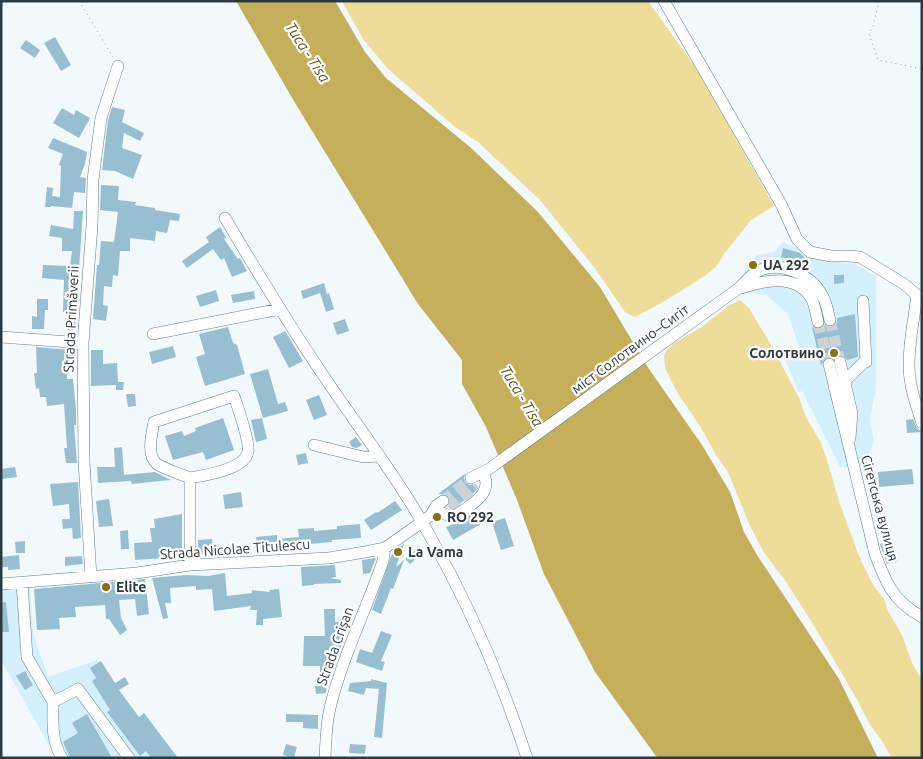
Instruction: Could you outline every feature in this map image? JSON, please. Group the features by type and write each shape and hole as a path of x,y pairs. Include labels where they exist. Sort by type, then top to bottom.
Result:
{"street":[{"path":"664,1 777,196 798,239 810,252 831,256 860,257 904,284 917,295 910,340 909,367 914,400 922,423"},
{"name":"Strada Primăverii","path":"91,577 84,461 82,343 92,226 93,180 101,118 118,66"},
{"path":"225,218 320,372 378,456 438,512 449,571 490,655 511,709 527,758"},
{"path":"782,268 804,276 814,284 824,298 824,321 810,296 799,287 773,280 737,290 752,275 763,269 782,268"},
{"path":"799,287 804,276"},
{"name":"міст Солотвино–Сигіт","path":"438,512 451,517 455,516 484,494 486,489 483,475 737,290"},
{"path":"834,387 845,381 863,362 866,362 863,300"},
{"path":"152,334 280,309"},
{"path":"1,337 82,343"},
{"name":"Сігетська вулиця","path":"849,450 852,413 845,381 834,363 834,387 849,450 875,554 884,579 896,597 908,609 922,617"},
{"path":"234,396 248,445 247,454 241,463 219,472 190,478 156,464 152,456 150,439 154,422 234,396"},
{"path":"314,445 363,457 378,456"},
{"path":"190,478 190,565"},
{"name":"Strada Nicolae Titulescu","path":"1,584 137,573 190,565 329,558 385,548 438,512"},
{"name":"Strada Crișan","path":"325,758 326,730 330,709 352,642 383,561 385,548"},
{"path":"22,583 27,657 53,702 54,738 62,758"},
{"path":"53,702 78,689 129,758"}],"path":[{"path":"79,1 118,66"},
{"path":"879,1 873,26 869,34 878,60 922,69"}],"shaded area":[{"path":"342,1 648,1 696,68 774,206 751,220 716,267 663,302 635,317 625,312 594,267 540,200 478,142 455,127 388,69 363,39"},
{"name":"Солотвино","path":"783,242 825,260 854,264 876,276 876,388 870,419 874,442 863,466 840,467 802,391 799,392 784,357 800,350 788,314 766,295 742,293 736,284 755,256 774,252"},
{"path":"740,300 749,308 774,350 799,398 806,417 820,441 859,556 873,585 884,599 888,611 902,635 912,663 922,680 922,758 892,758 870,725 813,624 784,579 763,551 750,526 728,472 677,392 665,368 664,356 674,343 702,327 728,306"},
{"path":"1,588 30,588 34,636 48,677 97,660 164,758 56,758 1,660"}],"water":[{"name":"Тиса - Tisa","path":"236,1 335,1 365,52 386,78 470,147 538,212 600,287 649,369 702,445 730,492 744,532 757,555 839,679 878,758 660,758 656,756 595,672 544,574 517,500 486,427 462,384 462,360 418,304 295,103"}],"building":[{"path":"55,37 71,65 61,71 44,43"},
{"path":"26,40 40,50 35,58 20,48"},
{"path":"112,107 125,110 122,122 144,133 140,141 124,133 122,148 142,155 133,179 115,171 102,170 108,120"},
{"path":"62,108 74,115 76,110 90,118 79,138 53,123"},
{"path":"53,138 87,152 80,177 86,178 85,193 74,192 72,208 45,207 47,187 53,188 52,196 60,197 61,166 59,165 63,154 48,148"},
{"path":"101,185 119,186 118,200 136,202 135,205 180,214 179,221 170,220 167,233 156,231 155,241 130,238 130,251 120,251 118,276 113,275 112,287 104,286 103,305 108,306 106,321 93,319 97,265 99,265 101,241 114,242 118,212 100,210"},
{"path":"74,211 83,211 76,312 63,312 64,280 42,278 43,265 70,266 72,251 62,251 62,238 49,236 51,225 73,229"},
{"path":"220,227 226,237 224,239 238,259 240,258 247,271 232,277 224,258 221,260 213,249 187,268 182,261 209,242 206,237"},
{"path":"783,248 800,253 805,258 803,263 781,257"},
{"path":"834,275 844,275 844,283 834,284"},
{"path":"324,283 334,309 326,312 320,293 303,299 301,291"},
{"path":"216,290 219,301 200,307 196,296"},
{"path":"254,291 255,299 233,303 231,295"},
{"path":"37,299 48,299 48,310 45,310 44,329 32,329 32,316 37,317"},
{"path":"855,314 858,357 847,360 842,355 834,358 828,357 824,359 821,366 812,327 819,329 825,325 832,327 837,322 837,318"},
{"path":"69,317 76,318 75,330 68,330"},
{"path":"345,319 349,331 337,335 333,323"},
{"path":"228,327 233,343 237,345 245,374 205,386 196,357 205,354 199,334"},
{"path":"285,331 303,361 289,368 273,337"},
{"path":"173,346 176,357 152,364 149,352"},
{"path":"36,347 72,350 72,363 67,363 67,379 73,379 76,409 76,425 74,425 77,463 66,463 64,448 67,448 64,404 47,406 46,397 40,397 39,388 36,389 34,373 37,373"},
{"path":"91,350 103,350 103,364 117,363 118,382 124,382 123,390 116,390 116,385 91,386"},
{"path":"268,369 278,404 285,402 288,411 263,418 250,374"},
{"path":"126,394 135,394 136,406 128,407"},
{"path":"319,395 327,415 314,420 306,400"},
{"path":"223,418 234,450 206,460 203,452 173,460 165,436 182,431 184,436 196,431 195,428"},
{"path":"262,418 267,439 256,442 251,420"},
{"path":"913,419 917,428 922,432 907,433 906,420"},
{"path":"356,437 362,445 357,448 352,447 349,442"},
{"path":"122,447 124,475 155,472 171,480 132,484 131,481 98,483 97,467 115,467 114,448"},
{"path":"306,453 308,463 298,465 296,455"},
{"path":"15,467 17,477 2,479 1,469"},
{"path":"912,469 914,484 879,487 878,472"},
{"path":"466,473 464,477 465,482 470,485 475,484 478,487 472,495 452,509 448,506 449,496 438,494"},
{"path":"78,482 81,538 73,539 72,528 63,529 62,519 70,519 69,504 53,506 50,484"},
{"path":"241,492 243,507 225,509 223,495"},
{"path":"109,499 113,526 99,527 96,501"},
{"path":"395,501 402,510 371,530 364,520"},
{"path":"474,512 481,524 453,540 446,527 459,522"},
{"path":"182,514 182,557 135,560 134,543 152,542 150,528 155,528 154,519"},
{"path":"505,518 514,546 501,550 492,522"},
{"path":"360,524 361,538 257,548 256,537 277,535 277,539 299,537 298,529 314,528 314,531"},
{"path":"128,530 129,549 121,549 120,531"},
{"path":"212,539 213,553 198,554 198,540"},
{"path":"892,540 898,561 887,564 880,544"},
{"path":"25,541 25,553 16,553 15,542"},
{"path":"404,544 396,567 404,560 381,614 372,610 393,551"},
{"path":"417,549 424,552 410,564 405,559"},
{"path":"19,555 20,569 8,570 8,567 1,567 1,557"},
{"path":"82,556 83,564 65,566 65,557"},
{"path":"376,558 370,573 363,574 362,560"},
{"path":"335,565 336,577 330,578 341,580 341,583 302,586 301,567"},
{"path":"225,573 227,596 252,593 252,590 270,592 269,590 279,589 282,617 263,619 263,625 256,625 257,610 250,610 251,606 214,611 212,589 196,590 196,586 170,588 171,603 165,603 168,618 163,619 152,578 186,575 208,576"},
{"path":"145,579 149,614 137,616 135,599 119,600 121,618 127,630 120,635 109,619 106,619 105,605 75,607 76,617 59,618 60,629 37,630 34,589"},
{"path":"6,602 9,632 1,632 1,603"},
{"path":"324,609 335,609 335,622 344,622 344,631 341,631 341,650 334,669 330,672 320,672 320,666 303,666 304,636 325,636"},
{"path":"381,631 392,635 381,661 385,662 382,671 356,662 360,649 372,653"},
{"path":"101,661 115,683 125,677 129,684 119,690 139,717 144,713 178,758 151,758 146,751 140,756 107,712 110,710 92,681 96,678 90,668"},
{"path":"25,671 33,685 25,690 16,676"},
{"path":"371,679 387,683 382,738 374,737 379,689 366,688 364,695 348,691 350,683 371,681"},
{"path":"327,685 326,693 316,694 315,686"},
{"path":"87,714 112,758 70,758 63,742 78,733 72,723"},
{"path":"286,714 318,715 318,729 303,728 303,722 286,722"},
{"path":"286,744 297,747 294,758 283,755"},
{"path":"350,744 366,745 365,754 349,753"}],"tunnel":[{"path":"830,320 840,362"},
{"path":"818,322 829,364"},
{"path":"443,501 471,478"},
{"path":"449,508 476,486"}],"place":[{"name":"UA 292","path":"753,265"},
{"name":"Солотвино","path":"834,353"},
{"name":"RO 292","path":"437,517"},
{"name":"La Vama","path":"398,552"},
{"name":"Elite","path":"106,587"}]}
